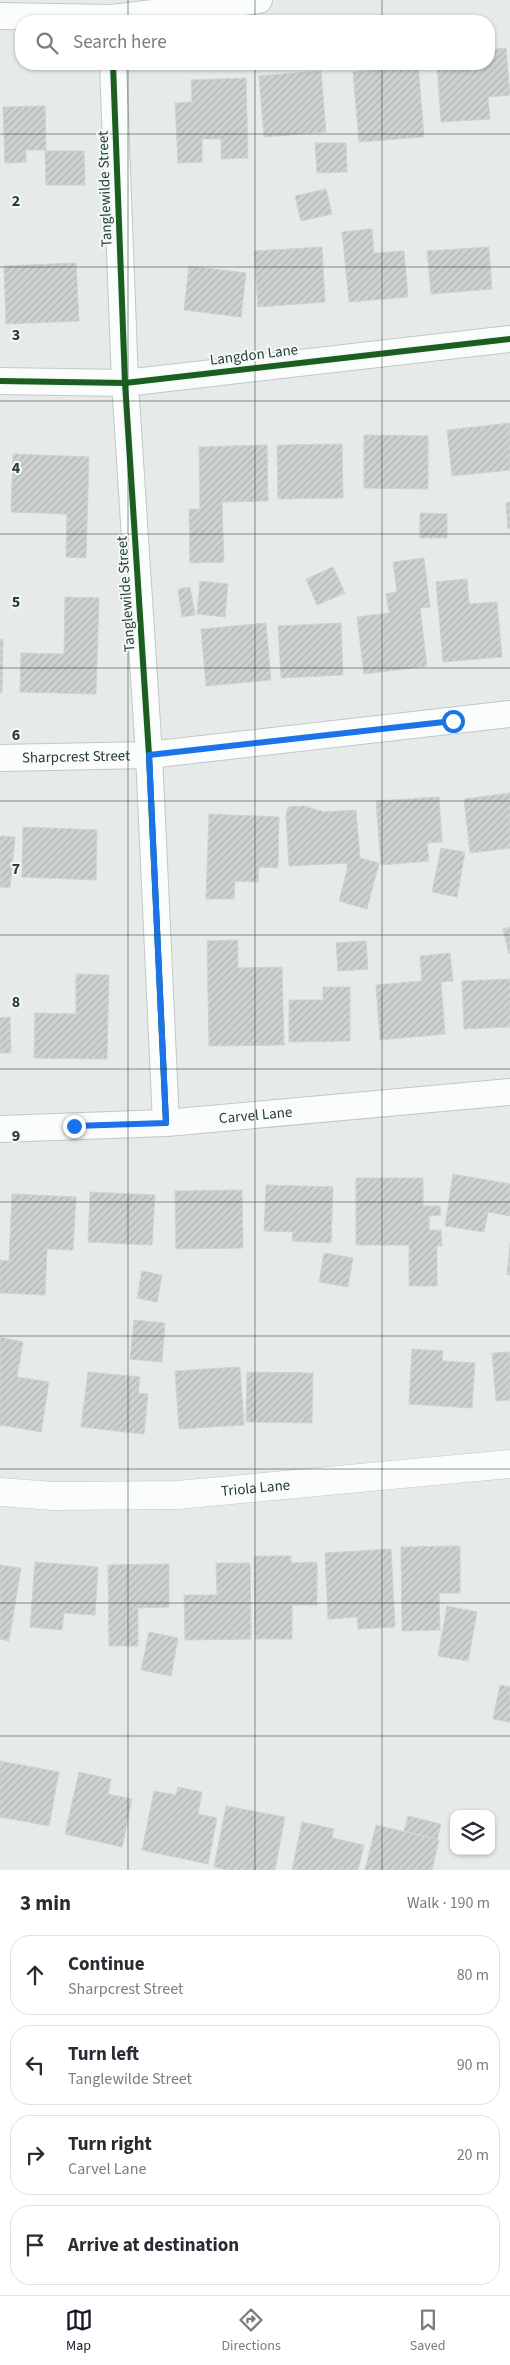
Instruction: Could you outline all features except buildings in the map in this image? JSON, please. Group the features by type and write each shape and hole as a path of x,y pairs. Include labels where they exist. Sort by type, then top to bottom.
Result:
{"street":[{"path":"37,15 111,13 259,0"},
{"path":"0,16 15,16"},
{"name":"Tanglewilde Street","path":"113,70 125,383 149,755 166,1123"},
{"name":"Langdon Lane","path":"0,382 125,383 510,339"},
{"name":"Sharpcrest Street","path":"0,758 149,755 510,714"},
{"name":"Carvel Lane","path":"0,1129 166,1123 510,1092"},
{"name":"Triola Lane","path":"0,1492 53,1496 178,1495 510,1464"}],"cycle path":[{"path":"113,70 125,383 149,755 166,1123"},
{"path":"0,381 125,383 510,339"}],"route":[{"path":"74,1126 166,1123 149,755 453,721"}]}
